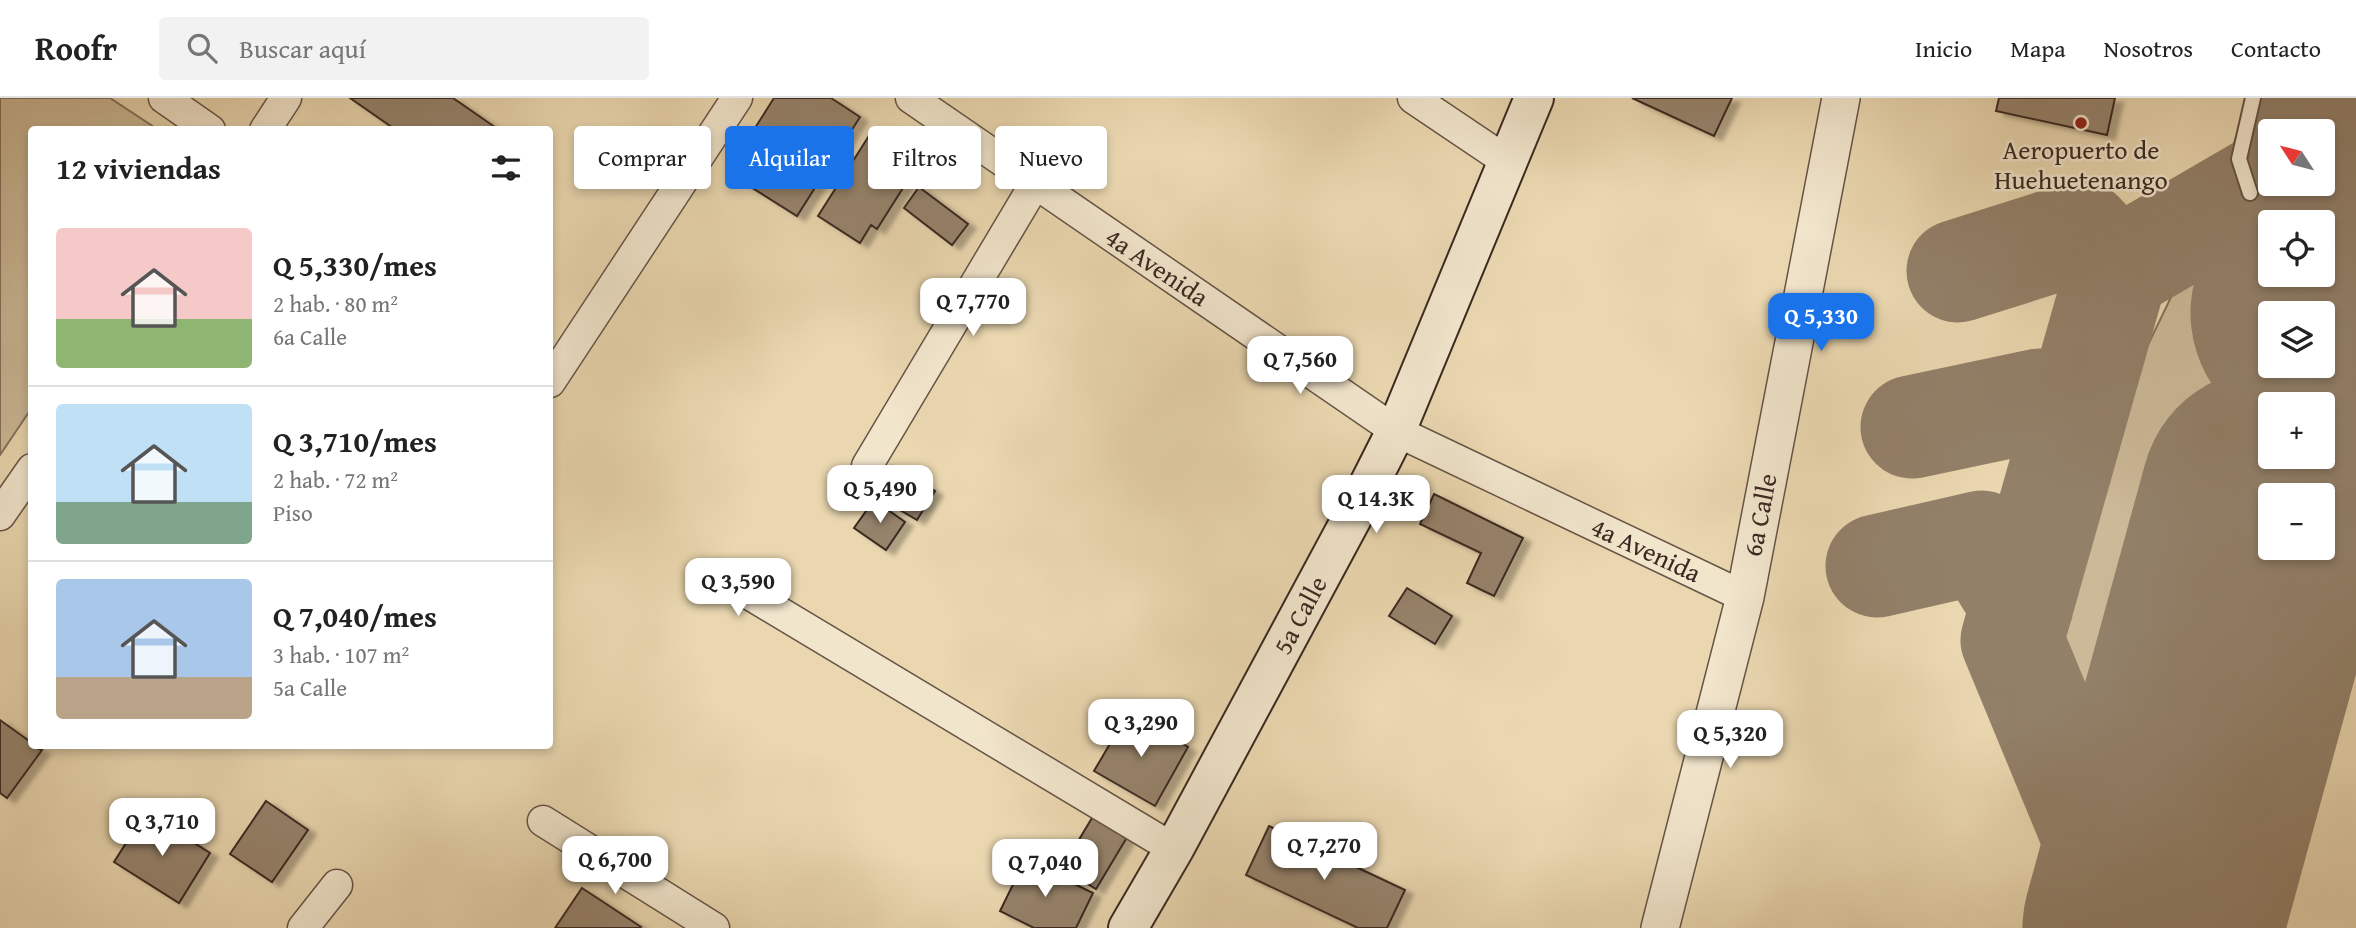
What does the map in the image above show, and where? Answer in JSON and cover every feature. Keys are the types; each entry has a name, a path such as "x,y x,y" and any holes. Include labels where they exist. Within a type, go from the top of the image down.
{"main road":[{"name":"5a Calle","path":"1128,928 1174,849 1348,526 1396,431 1534,98"}],"street":[{"path":"164,98 204,126"},
{"path":"268,126 286,98"},
{"path":"553,377 737,98"},
{"name":"4a Avenida","path":"911,98 995,156"},
{"path":"1413,98 1508,162"},
{"name":"6a Calle","path":"1660,928 1745,597 1841,98"},
{"path":"867,467 1032,189"},
{"name":"4a Avenida","path":"1042,189 1396,431 1745,597"},
{"path":"0,515 28,475"},
{"path":"729,582 1174,849"},
{"path":"543,821 714,928"},
{"path":"303,928 337,885"}],"lane":[{"path":"2250,193 2239,159 2253,98"}],"shaded area":[{"path":"0,98 110,98 152,126 28,126 28,413 0,455"},
{"path":"2258,242 2258,287 2284,287 2279,301 2258,301 2258,375 2139,779 2115,775 2099,763 2082,742 2060,695 2053,655 2134,374 2172,295 2210,255"}],"building":[{"path":"350,98 453,98 493,126 390,126"},
{"path":"774,98 831,98 860,117 854,126 756,126"},
{"path":"1632,98 1732,98 1714,136"},
{"name":"Aeropuerto de Huehuetenango","path":"1999,98 2115,98 2107,135 1996,111"},
{"path":"868,137 868,189 902,189 877,229 871,225 860,243 818,216 835,189 854,189 854,159"},
{"path":"754,189 814,189 797,216"},
{"path":"918,189 922,189 968,224 952,245 904,208"},
{"path":"893,466 935,491 917,520 876,496"},
{"path":"1434,494 1523,538 1494,596 1467,583 1481,553 1420,524"},
{"path":"874,500 905,522 886,550 854,528"},
{"path":"1407,588 1452,616 1435,644 1389,616"},
{"path":"1128,713 1188,747 1155,806 1094,771"},
{"path":"0,720 28,740 28,749 42,750 7,798 0,793"},
{"path":"266,801 308,830 272,882 230,854"},
{"path":"1098,808 1132,829 1096,889 1062,868"},
{"path":"146,812 210,853 179,903 114,862"},
{"path":"1269,826 1405,890 1387,928 1358,928 1246,875"},
{"path":"1025,860 1093,893 1076,928 1034,928 1000,911"},
{"path":"582,888 641,927 555,928"}],"taxiway":[{"path":"2335,142 2356,130"},
{"path":"2131,928 2012,640 2117,270 2258,188"},
{"path":"1958,271 2081,232 2117,270"},
{"path":"1912,427 2040,400 2070,435"},
{"path":"1877,566 1982,542 2022,606"}],"runway":[{"path":"2323,301 2356,183"},
{"path":"2152,928 2258,542"}],"place":[{"name":"Aeropuerto de Huehuetenango","path":"2081,123"}]}
